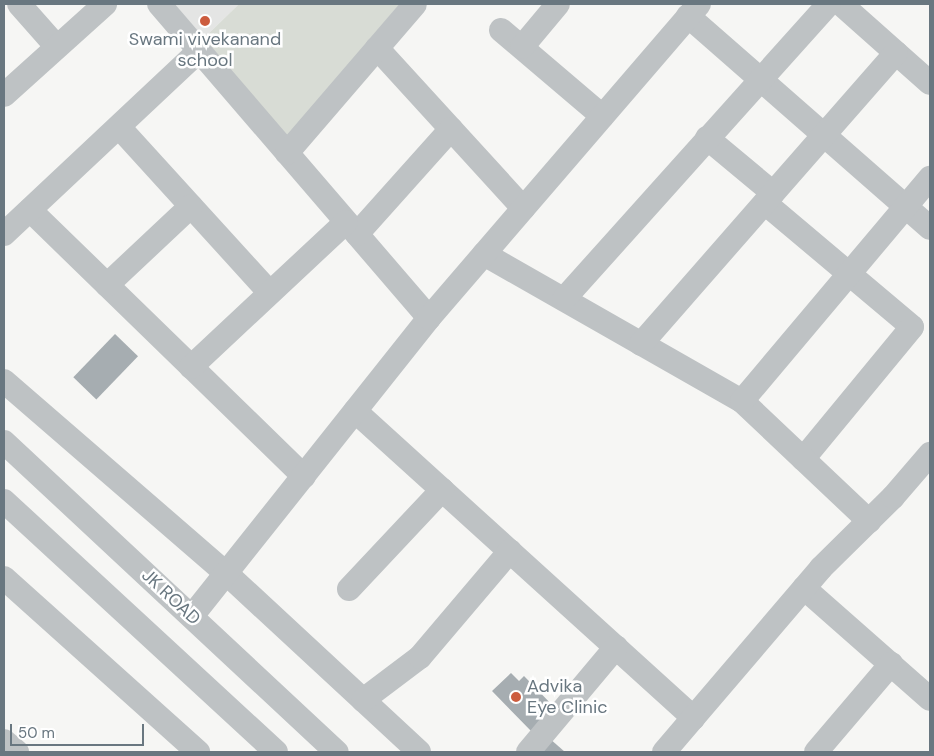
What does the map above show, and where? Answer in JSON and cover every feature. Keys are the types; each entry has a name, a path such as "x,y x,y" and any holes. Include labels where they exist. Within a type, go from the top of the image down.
{"street":[{"path":"19,4 57,47"},
{"path":"4,94 105,4"},
{"path":"159,4 429,318"},
{"path":"287,153 415,4"},
{"path":"522,47 558,4"},
{"path":"564,300 707,138 762,81 829,4"},
{"path":"841,4 930,83"},
{"path":"192,616 429,318 693,10 762,81 930,228"},
{"path":"501,30 602,116"},
{"path":"377,48 523,208"},
{"path":"199,51 119,127 13,221 108,285 304,476"},
{"path":"641,344 896,53"},
{"path":"119,127 270,293"},
{"path":"191,367 270,293 351,228 451,129"},
{"path":"707,138 850,274 912,327 803,459"},
{"path":"742,401 930,178"},
{"path":"108,285 191,206"},
{"path":"484,254 742,401 869,521"},
{"path":"4,381 226,573 419,752"},
{"path":"355,411 694,718"},
{"name":"JK ROAD","path":"4,442 337,752"},
{"path":"664,752 804,588 930,454"},
{"path":"350,589 442,490"},
{"path":"4,501 276,752"},
{"path":"363,700 420,657 510,551"},
{"path":"4,578 198,752"},
{"path":"804,588 930,699"},
{"path":"528,752 616,647"},
{"path":"817,752 891,664"},
{"path":"4,740 17,752"}],"shaded area":[{"name":"Swami vivekanand school","path":"174,4 239,4 204,38"},
{"path":"239,4 400,4 286,138 204,38"}],"building":[{"path":"115,334 138,356 96,399 73,377"},
{"path":"511,673 519,681 524,676 556,709 532,732 492,691"},
{"path":"549,738 565,752 536,752"}],"place":[{"name":"Swami vivekanand school","path":"205,21"},
{"name":"Advika Eye Clinic","path":"516,697"}]}
